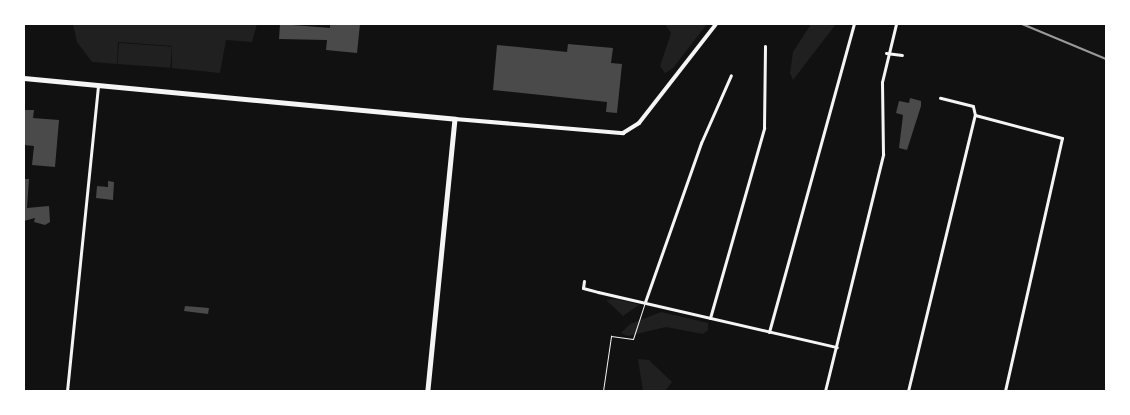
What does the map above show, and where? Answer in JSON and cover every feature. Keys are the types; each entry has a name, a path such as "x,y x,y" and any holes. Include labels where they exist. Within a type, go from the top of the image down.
{"main road":[{"path":"24,78 455,119 428,391"}],"street":[{"path":"455,119 623,133 639,123 716,24"},
{"path":"769,332 854,24"},
{"path":"825,391 883,154 882,82 886,53 896,24"},
{"path":"710,318 764,128 765,46"},
{"path":"886,53 902,55"},
{"path":"645,302 701,143 731,75"},
{"path":"67,391 98,85"},
{"path":"908,391 975,115 973,106 940,98"},
{"path":"975,115 1062,138 1005,391"},
{"path":"584,281 583,288 837,347"}],"lane":[{"path":"603,391 611,336 633,339 645,302"}],"shaded area":[{"path":"73,24 257,24 252,42 226,40 220,73 172,68 172,46 118,42 117,64 92,62 77,42"},
{"path":"665,24 707,24 673,68 665,73 660,66 671,33"},
{"path":"811,24 836,24 793,80 790,73 793,52"},
{"path":"119,43 172,47 170,68 118,64"},
{"path":"615,299 639,305 623,316 606,300"},
{"path":"661,312 708,323 708,330 703,334 666,327 628,336 621,333 630,324"},
{"path":"638,359 649,360 672,382 665,391 643,391"}],"building":[{"path":"280,24 330,28 330,24 360,24 357,53 326,50 327,40 279,39"},
{"path":"568,44 613,48 611,63 622,64 617,113 606,112 607,102 493,90 497,45 567,52"},
{"path":"910,98 921,101 921,106 907,150 899,148 903,115 896,113 899,101 909,103"},
{"path":"24,110 34,110 33,118 59,120 55,167 32,165 34,146 24,145"},
{"path":"24,179 29,179 27,208 49,206 50,222 45,225 34,222 35,218 24,221"},
{"path":"108,181 114,182 113,200 96,198 97,186 108,187"},
{"path":"185,306 209,308 208,314 184,311"}],"railway":[{"path":"1022,24 1106,59"}]}
